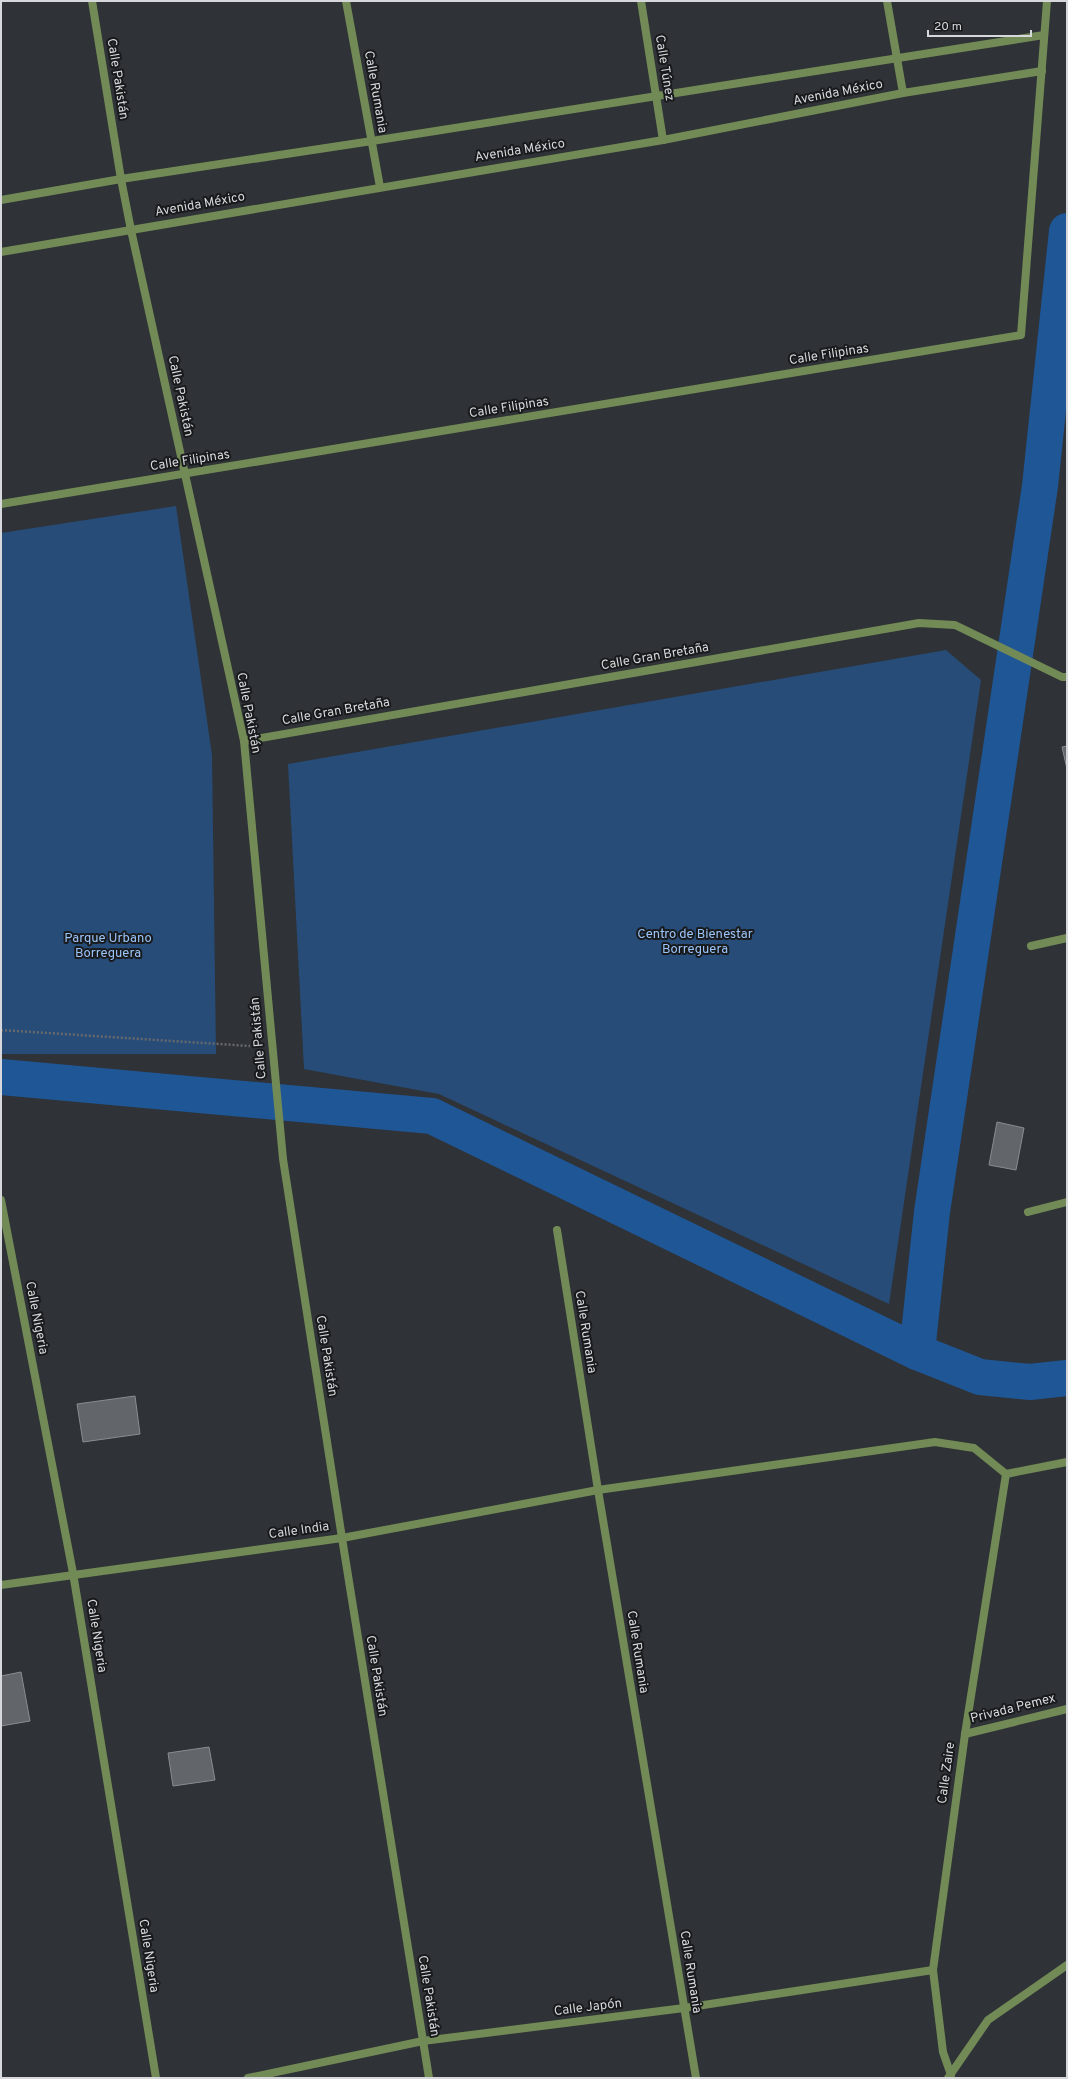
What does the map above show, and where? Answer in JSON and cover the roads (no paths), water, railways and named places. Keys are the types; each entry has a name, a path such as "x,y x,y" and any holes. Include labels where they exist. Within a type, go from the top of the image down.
{"street":[{"name":"Calle Pakistán","path":"92,1 121,179 131,230 244,741 275,1088 283,1159 429,2078"},
{"name":"Calle Rumania","path":"346,1 380,187"},
{"name":"Calle Túnez","path":"642,1 663,140"},
{"path":"886,1 903,93"},
{"path":"1042,71 1047,1"},
{"name":"Avenida México","path":"1,200 121,179 656,97 897,57 1044,35"},
{"name":"Avenida México","path":"1,252 663,140 903,93 1042,71"},
{"name":"Calle Filipinas","path":"1,504 1021,335 1042,71"},
{"name":"Calle Gran Bretaña","path":"244,741 919,623 955,624 1064,677"},
{"path":"1031,946 1067,938"},
{"name":"Calle Nigeria","path":"1,1200 73,1574 156,2078"},
{"path":"1028,1212 1067,1202"},
{"name":"Calle Rumania","path":"557,1230 598,1490 696,2078"},
{"name":"Calle India","path":"1,1585 342,1538 598,1490 935,1442 974,1448 1006,1474"},
{"path":"1006,1474 1067,1462"},
{"name":"Calle Zaire","path":"951,2077 943,2052 933,1970 965,1734 1006,1474"},
{"name":"Privada Pemex","path":"965,1734 1067,1709"},
{"path":"951,2077 988,2020 1067,1965"},
{"name":"Calle Japón","path":"248,2078 423,2041 684,2008 933,1970"}],"waterway":[{"path":"917,1352 932,1212 1040,486 1067,231"},
{"path":"1,1077 432,1116 917,1352 980,1377 1030,1382 1067,1378"}],"park label":[{"name":"Centro de Bienestar Borreguera","path":"695,942"},
{"name":"Parque Urbano Borreguera","path":"108,946"}]}
